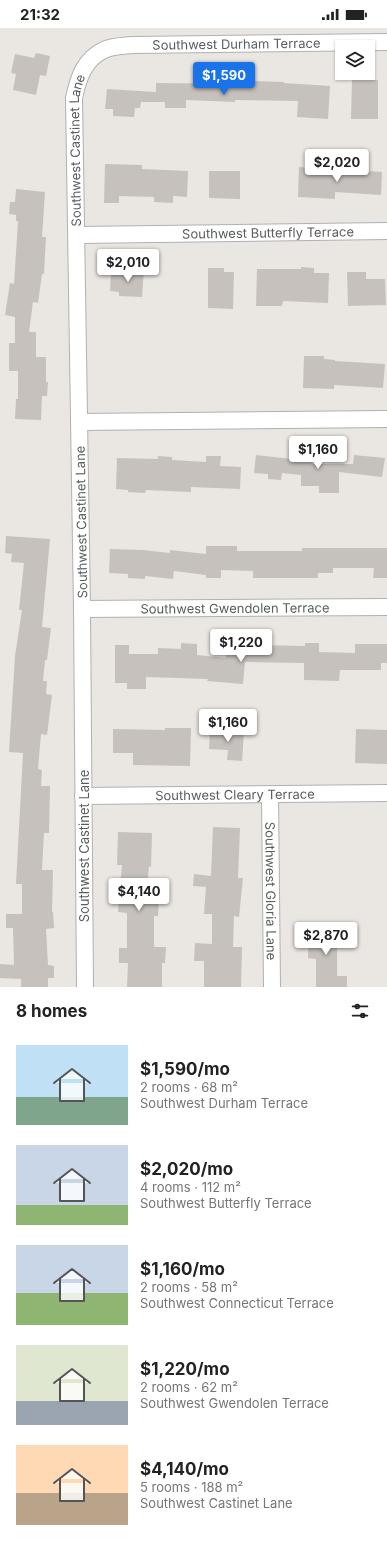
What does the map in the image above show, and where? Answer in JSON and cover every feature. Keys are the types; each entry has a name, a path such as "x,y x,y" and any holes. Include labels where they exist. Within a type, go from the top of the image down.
{"street":[{"name":"Southwest Durham Terrace","path":"89,60 104,50 132,45 387,42"},
{"name":"Southwest Castinet Lane","path":"85,987 82,609 74,98 78,78 89,60"},
{"name":"Southwest Butterfly Terrace","path":"77,235 387,231"},
{"path":"79,422 387,420"},
{"name":"Southwest Gwendolen Terrace","path":"82,609 387,607"},
{"name":"Southwest Cleary Terrace","path":"84,796 387,794"},
{"name":"Southwest Gloria Lane","path":"270,795 272,987"}],"building":[{"path":"36,53 50,56 46,76 40,75 36,95 13,90 16,74 11,73 15,54 34,58"},
{"path":"352,80 378,80 378,119 351,119"},
{"path":"252,81 330,86 328,119 297,117 298,101 235,100 235,102 186,100 186,108 165,108 165,102 141,102 140,108 135,108 134,117 113,116 113,109 105,109 107,89 156,92 156,83 252,84"},
{"path":"105,164 142,165 142,169 188,171 187,197 173,196 173,203 154,202 154,197 119,196 119,203 104,203"},
{"path":"299,167 382,172 381,195 335,192 335,199 298,197"},
{"path":"209,171 240,171 240,199 209,198"},
{"path":"16,189 45,192 42,237 46,237 44,274 42,274 38,303 33,302 29,332 36,332 36,357 46,357 46,382 48,382 47,396 42,396 41,420 15,419 16,399 18,399 18,371 9,371 9,343 15,343 15,317 5,315 10,283 14,284 18,221 16,221 16,215 9,214 10,202 15,202"},
{"path":"301,267 314,268 314,273 329,273 328,303 283,301 282,306 256,306 257,269 301,269"},
{"path":"208,268 224,268 224,272 234,272 233,309 208,308"},
{"path":"130,269 144,269 142,297 119,296 119,292 110,291 111,272 130,273"},
{"path":"347,272 366,272 366,279 385,279 386,305 348,306"},
{"path":"304,356 324,356 324,359 335,361 385,364 383,388 334,385 334,389 303,388"},
{"path":"256,455 301,460 301,458 313,458 312,464 353,464 354,455 385,458 382,477 339,472 339,493 319,493 319,486 301,486 301,475 282,473 281,480 268,479 268,474 254,473"},
{"path":"158,456 172,457 172,460 206,462 206,456 221,456 220,466 241,467 240,489 191,487 191,492 146,490 145,493 128,492 128,490 116,489 117,458 158,459"},
{"path":"6,536 50,539 42,627 51,628 43,681 47,681 46,694 52,695 47,735 41,734 38,769 42,770 41,786 50,786 49,833 44,833 42,870 53,870 52,912 54,928 46,929 48,965 54,966 54,978 48,978 48,987 21,987 21,979 0,978 0,964 14,965 13,928 6,928 6,914 22,914 22,884 16,884 23,753 9,752 15,656 22,610 19,610 24,563 11,562 12,554 5,553"},
{"path":"206,546 237,546 237,551 302,551 302,548 387,548 387,578 373,578 374,568 333,568 333,573 318,573 318,578 253,578 253,571 221,570 221,578 206,578 206,575 174,571 173,579 145,576 145,579 128,578 128,574 109,573 110,549 170,553 170,550 206,554"},
{"path":"181,643 197,644 197,655 226,658 227,649 258,651 258,645 305,646 305,643 319,643 319,652 355,653 355,644 387,644 387,663 381,663 381,670 340,670 339,681 304,680 304,663 245,662 243,684 207,681 208,679 146,677 146,689 127,689 127,683 115,683 115,645 129,645 129,654 158,654 158,648 181,649"},
{"path":"165,728 191,728 190,766 133,765 133,753 113,753 113,729 165,730"},
{"path":"210,729 244,732 242,761 227,760 228,750 209,749"},
{"path":"356,729 387,730 387,764 355,763"},
{"path":"213,827 240,828 238,878 243,878 239,917 234,916 233,947 242,947 241,987 204,987 204,961 194,961 195,943 212,944 212,914 204,914 206,887 193,886 194,874 211,876"},
{"path":"118,832 152,833 151,867 149,866 146,898 159,899 158,916 154,916 154,947 166,947 165,963 162,963 162,987 127,987 128,963 119,963 119,948 127,948 127,913 118,912 122,865 117,865"},
{"path":"309,927 340,927 340,947 337,947 337,976 347,976 347,987 316,987 316,959 308,958"}]}
